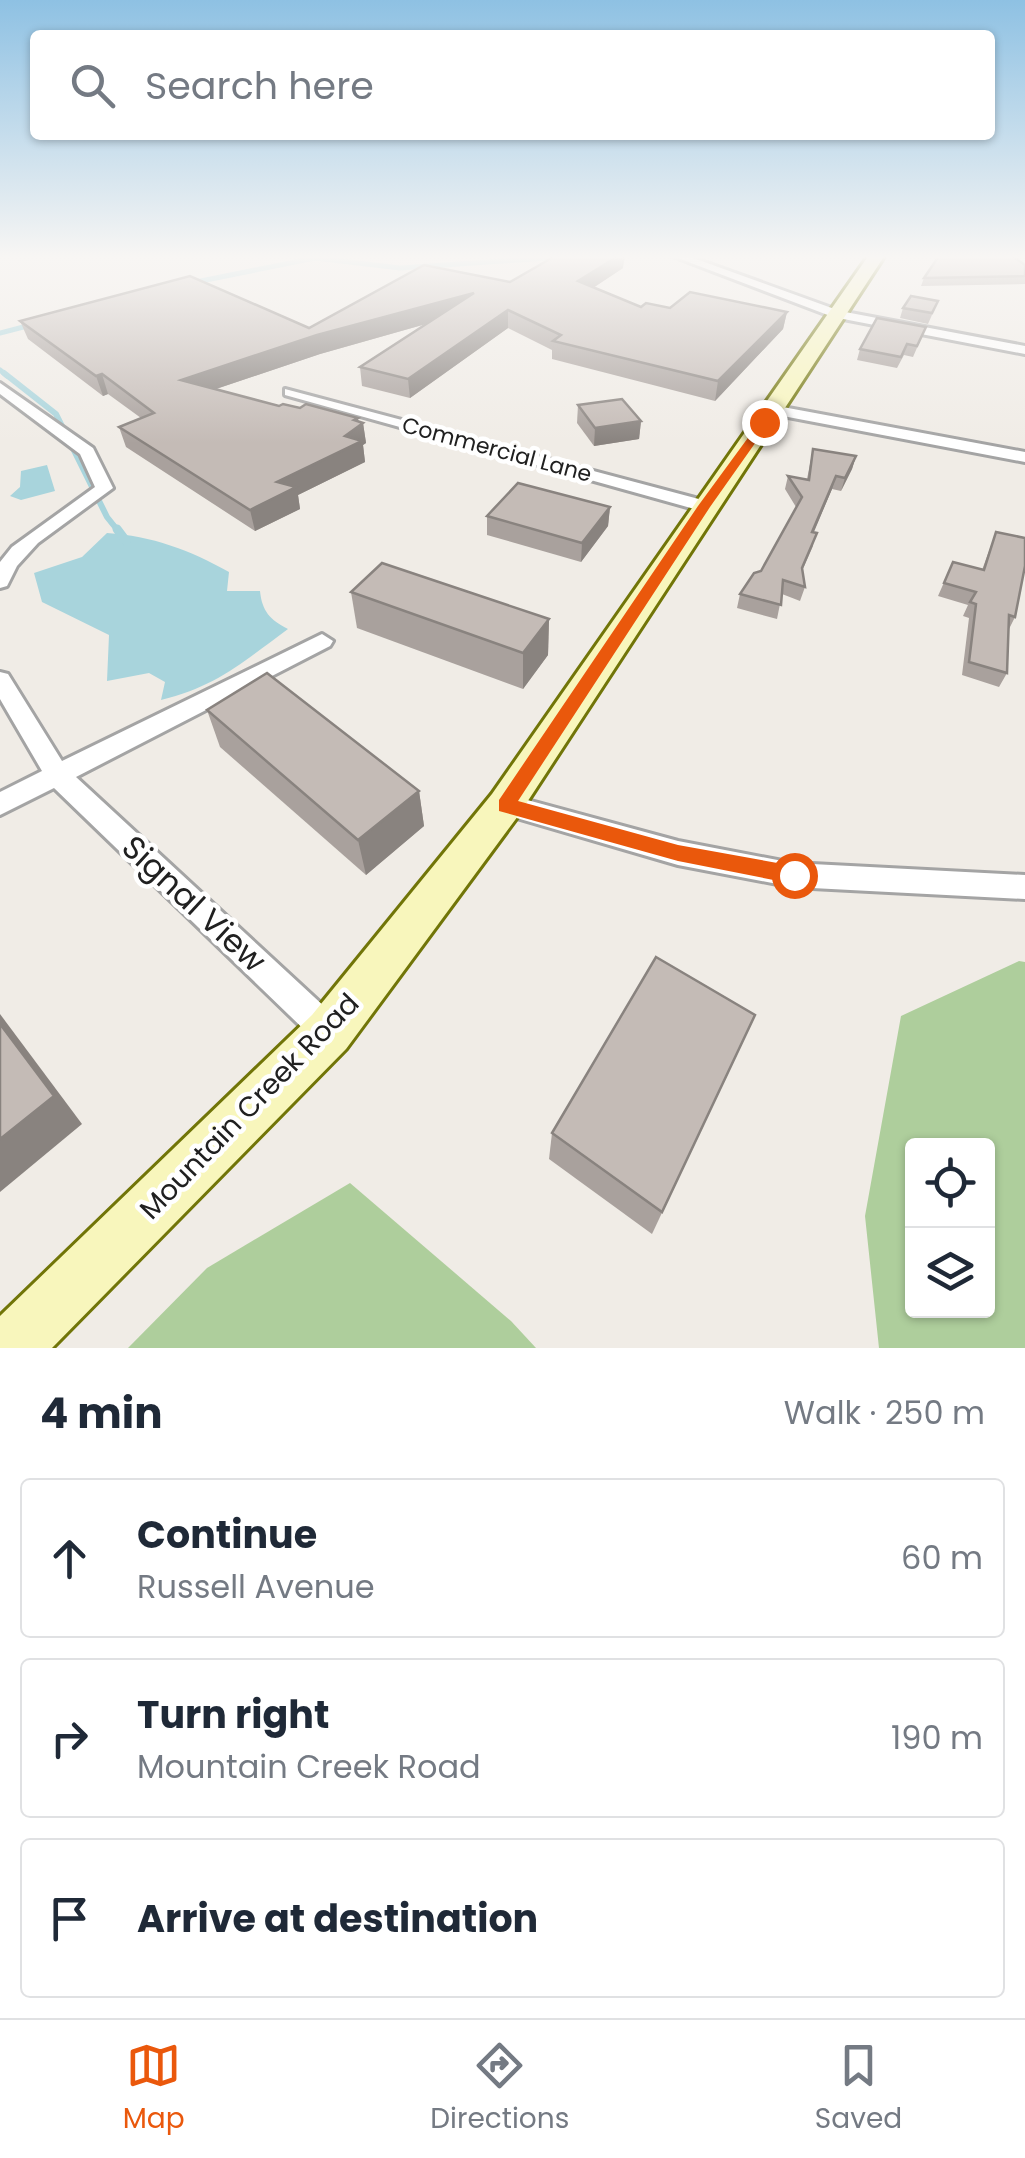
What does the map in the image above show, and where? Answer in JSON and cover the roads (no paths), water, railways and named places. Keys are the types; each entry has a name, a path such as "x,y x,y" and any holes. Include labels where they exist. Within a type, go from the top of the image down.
{"main road":[{"name":"Mountain Creek Road","path":"10,1348 329,1032 506,805 834,318"}],"street":[{"path":"857,318 1025,350"},
{"path":"0,387 86,450 104,488 88,504 44,526 6,563 0,582"},
{"name":"Commercial Lane","path":"290,392 704,506"},
{"path":"772,410 1025,458"},
{"path":"0,804 322,641"},
{"name":"Signal View","path":"0,680 58,776 329,1032"},
{"path":"506,805 678,853 794,875 1025,887"}],"water":[{"path":"47,465 55,491 21,500 10,496 20,487 21,471"},
{"path":"107,533 155,541 214,564 229,572 227,591 260,591 268,614 288,629 228,672 180,695 161,700 165,682 149,673 107,681 109,635 42,602 34,573 82,557"}],"waterway":[{"path":"0,333 31,325"},
{"path":"0,370 7,376"},
{"path":"4,373 56,414 107,517 119,532"},
{"path":"117,529 126,541"}]}
